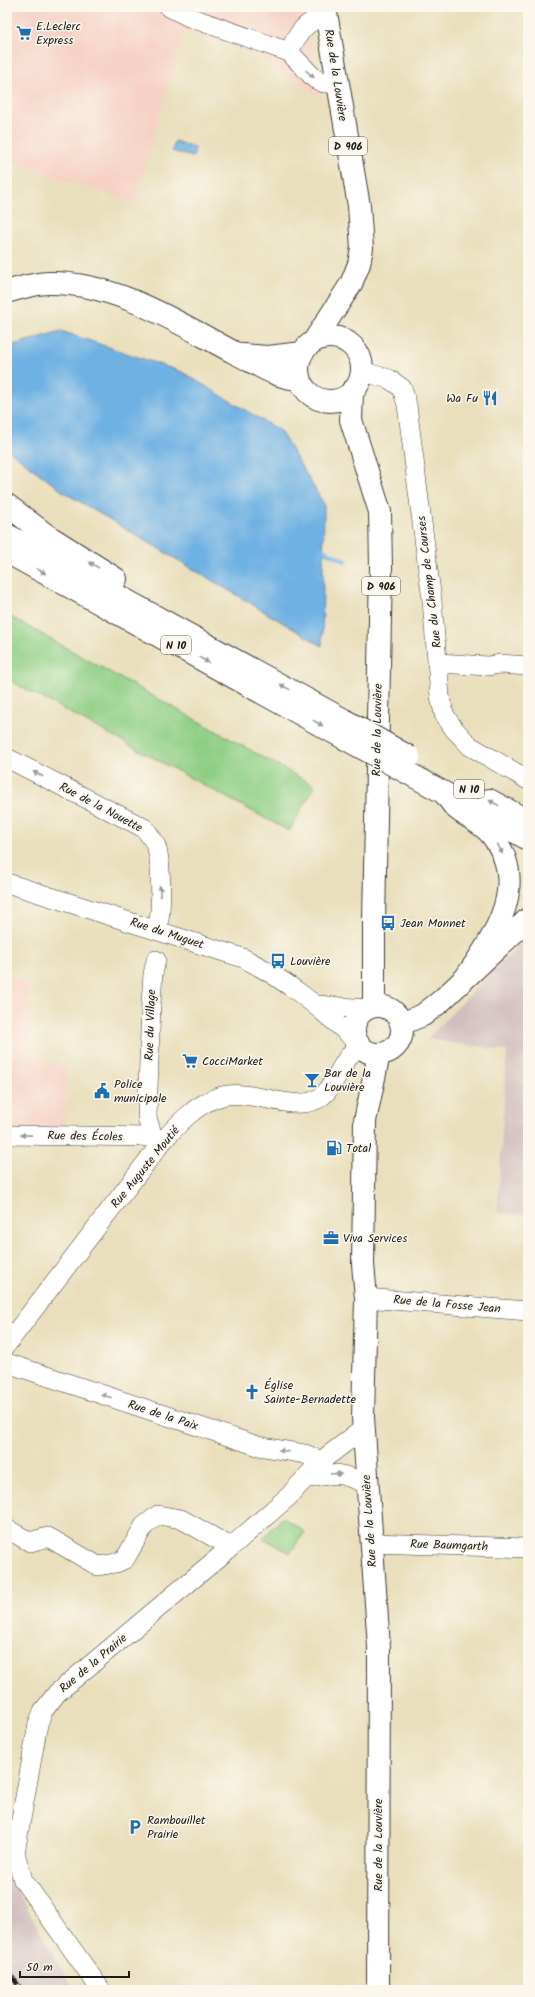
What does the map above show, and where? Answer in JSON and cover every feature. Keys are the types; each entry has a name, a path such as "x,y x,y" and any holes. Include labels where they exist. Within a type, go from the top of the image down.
{"main road":[{"name":"Rue de la Louvière","path":"308,347 351,284 359,264 362,248 362,231 326,12"},
{"path":"12,292 48,283 81,286 115,294 240,355 268,371 290,378 299,379"},
{"name":"Rue de la Louvière","path":"349,344 345,321 351,284"},
{"path":"240,355 268,357 308,347 332,337 349,344 358,356 361,371 357,385 352,391 337,400 320,399 308,392 299,379 298,370 308,347"},
{"name":"Rue de la Louvière","path":"352,391 351,420 361,457 375,492 380,512 370,1007"},
{"name":"Rue de la Louvière","path":"320,399 361,457"},
{"path":"7,505 45,534 192,627 206,643"},
{"name":"N 10","path":"7,535 206,643 344,729"},
{"name":"N 10","path":"7,552 344,729 409,765 528,821"},
{"name":"N 10","path":"409,765 444,793 528,839"},
{"path":"444,793 455,807 489,832 501,850 508,873 507,897 502,919 491,939 466,977"},
{"path":"401,1024 423,1015 441,1001 528,919"},
{"path":"381,1006 394,1012 401,1024 402,1031 397,1044 392,1050 379,1054 371,1054 357,1043 353,1026 360,1013 370,1007 381,1006"},
{"name":"Rue de la Louvière","path":"378,1990 379,1648 370,1543 363,1429 366,1298 363,1264 365,1122 379,1054"}],"street":[{"path":"169,7 189,17 289,52 315,79 324,83 338,83"},
{"path":"289,52 296,37 314,20 326,12"},
{"name":"Rue du Champ de Courses","path":"361,371 389,379 402,388 407,405 438,663 440,696 444,714 454,729 470,746 528,780"},
{"path":"438,663 488,666 500,664 528,666"},
{"name":"Rue de la Nouette","path":"7,758 144,828 156,846 160,869 160,920 157,930"},
{"name":"Rue du Muguet","path":"7,884 243,958 291,985 317,1005 357,1043"},
{"name":"Rue du Village","path":"156,960 153,974 151,1003 147,1118 158,1140"},
{"path":"317,1005 370,1007"},
{"name":"Rue Auguste Moutié","path":"7,1344 158,1140 186,1117 220,1096 238,1094 293,1103 311,1102 322,1096 330,1088 357,1043"},
{"name":"Rue des Écoles","path":"7,1135 158,1140"},
{"name":"Rue de la Fosse Jean","path":"366,1298 528,1311"},
{"name":"Rue de la Paix","path":"7,1362 258,1446 305,1454 321,1462"},
{"name":"Rue de la Prairie","path":"101,1990 23,1880 15,1853 35,1737 43,1711 57,1693 231,1547 306,1479 321,1462 363,1429"},
{"path":"306,1479 336,1473 349,1476 366,1484"},
{"path":"7,1529 30,1542 48,1537 98,1566 116,1563 125,1558 144,1526 158,1515 181,1520 231,1547"},
{"name":"Rue Baumgarth","path":"370,1543 528,1548"}],"shaded area":[{"path":"7,7 303,7 322,99 259,56 184,30 135,203 7,161"},
{"path":"528,934 528,1215 497,1213 507,1051 427,1039"},
{"path":"7,976 29,984 29,1054 66,1067 64,1129 7,1127"},
{"path":"7,1873 69,1982 74,1990 7,1990"}],"green space":[{"path":"7,615 315,786 289,831 7,679"},
{"path":"283,1517 305,1532 290,1553 263,1538"}],"water":[{"path":"175,141 195,148 193,157 172,151"},
{"path":"61,331 182,372 280,431 324,504 322,646 62,491 10,451 7,446 7,352 10,346"}],"waterway":[{"path":"318,548 346,561"}],"railway":[{"path":"7,1970 22,1990"}],"place":[{"name":"E.Leclerc Express","path":"24,33"},
{"name":"Wa Fu","path":"490,398"},
{"name":"Jean Monnet","path":"388,923"},
{"name":"Louvière","path":"278,961"},
{"name":"CocciMarket","path":"190,1061"},
{"name":"Bar de la Louvière","path":"312,1080"},
{"name":"Police municipale","path":"102,1091"},
{"name":"Total","path":"334,1148"},
{"name":"Viva Services","path":"331,1238"},
{"name":"Église Sainte-Bernadette","path":"252,1392"},
{"name":"Rambouillet Prairie","path":"135,1827"}]}
